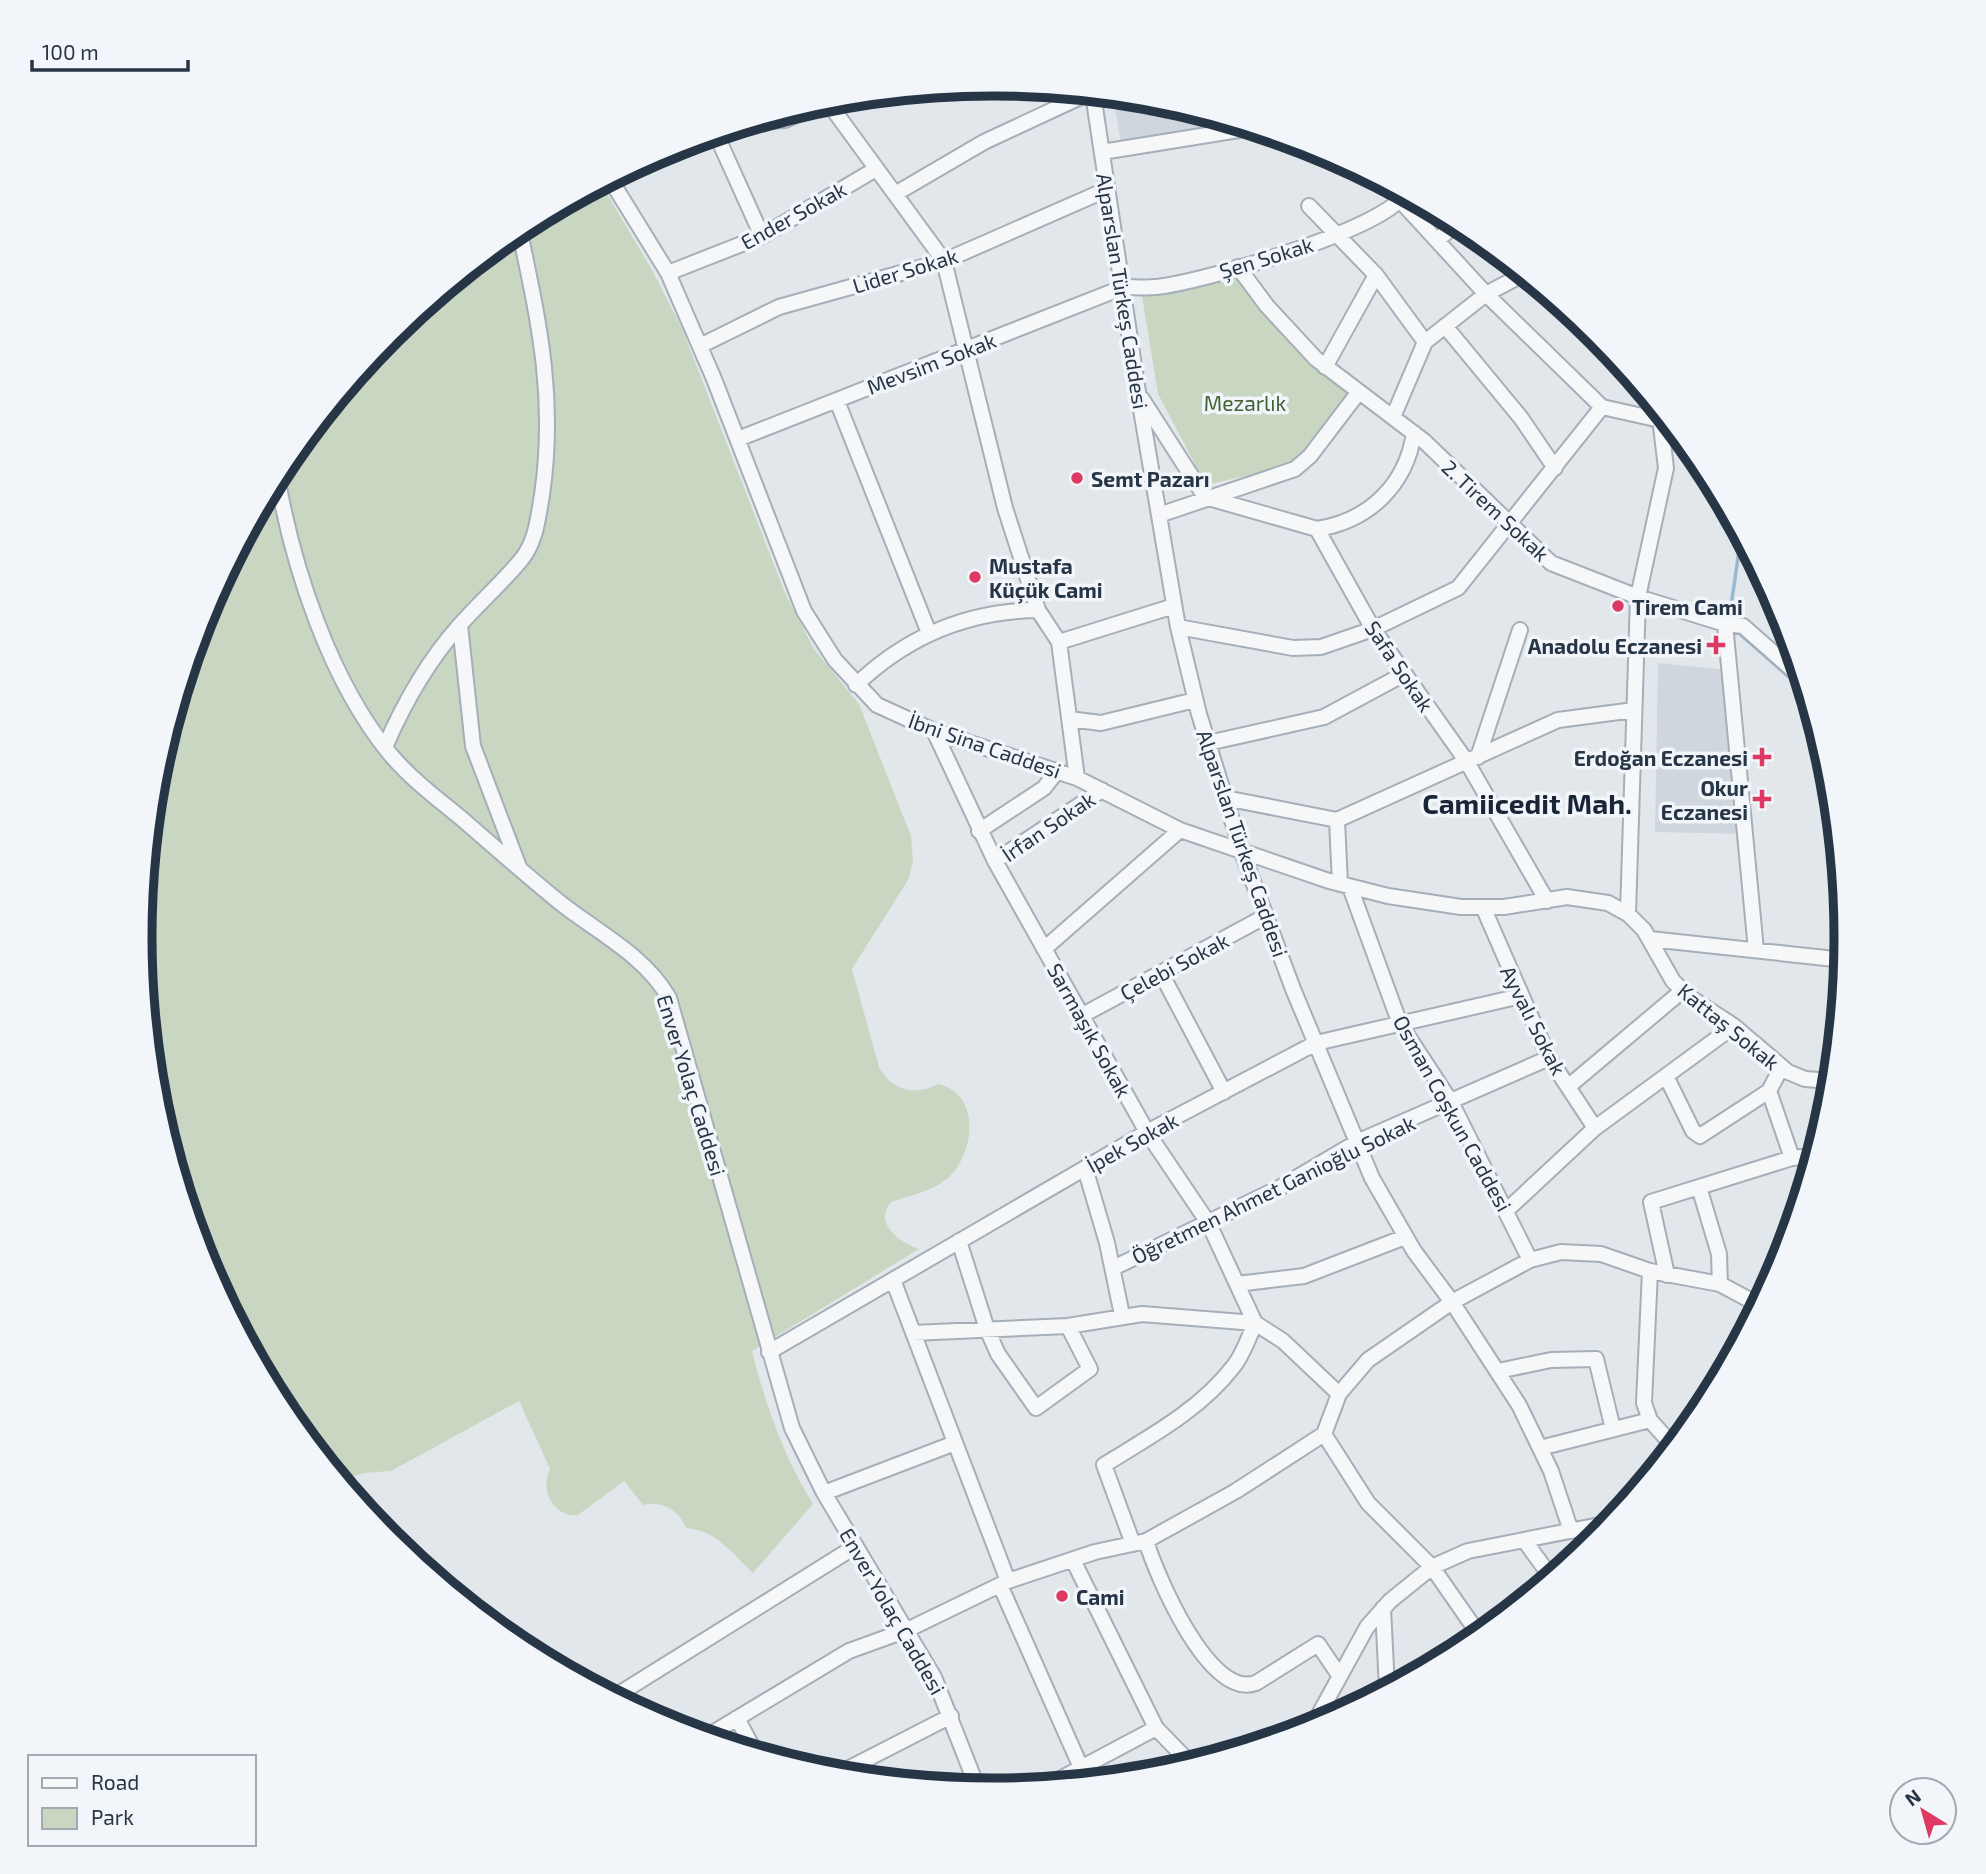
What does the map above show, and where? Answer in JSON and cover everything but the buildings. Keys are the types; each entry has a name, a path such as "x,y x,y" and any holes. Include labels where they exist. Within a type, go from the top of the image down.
{"street":[{"path":"895,194 984,142 1076,101"},
{"name":"Alparslan Türkeş Caddesi","path":"1093,102 1178,627 1195,700 1242,852 1316,1043 1384,1204 1498,1371 1541,1448 1571,1531"},
{"path":"834,111 944,261 1005,508 1038,610 1059,642 1077,778"},
{"path":"1102,152 1231,131"},
{"path":"720,142 762,236"},
{"name":"Ender Sokak","path":"668,273 762,236 876,169"},
{"name":"İbni Sina Caddesi","path":"615,186 668,273 738,439 804,611 830,654 877,705 934,731 1058,770 1180,830 1345,886 1412,900 1483,907 1587,898 1608,903 1628,914 1650,939"},
{"name":"Lider Sokak","path":"700,346 779,307 944,261 1108,189"},
{"name":"Şen Sokak","path":"1124,286 1157,287 1238,267 1336,234 1397,201"},
{"path":"1309,206 1376,275 1425,342"},
{"path":"1410,207 1486,294 1602,407 1651,414"},
{"path":"1437,240 1448,231"},
{"path":"385,747 419,679 460,625 522,560 534,536 547,452 548,384 543,343 522,241"},
{"name":"2. Tirem Sokak","path":"1238,267 1282,324 1325,366 1414,433 1551,563 1638,597 1725,624 1743,626 1789,667"},
{"path":"1325,366 1376,275"},
{"path":"1393,417 1425,342 1486,294 1515,279"},
{"name":"Mevsim Sokak","path":"738,439 1124,286"},
{"path":"1445,326 1521,418 1555,468"},
{"path":"1138,392 1205,497 1317,529 1351,520 1380,501 1403,470 1414,433"},
{"path":"1159,515 1205,497 1295,469 1310,456 1358,393"},
{"path":"837,401 929,633"},
{"path":"1178,627 1307,649 1334,644 1373,629 1458,588 1602,407"},
{"path":"1628,914 1638,597 1666,468 1660,426"},
{"name":"Enver Yolaç Caddesi","path":"281,492 289,530 317,617 354,699 385,747 406,772 520,869 651,971 669,998 784,1406 824,1493 934,1677 974,1777"},
{"name":"Safa Sokak","path":"1317,529 1373,629 1404,674 1472,760 1547,901"},
{"path":"1059,642 1174,606"},
{"path":"856,685 884,660 929,633 984,615 1038,610"},
{"path":"1725,624 1756,950"},
{"path":"460,625 473,746 520,869"},
{"path":"1472,760 1520,630"},
{"path":"1208,743 1324,717 1404,674"},
{"path":"1069,719 1101,723 1195,700"},
{"path":"1225,798 1337,820 1558,720 1634,710"},
{"name":"Sarmaşık Sokak","path":"934,731 995,861 1147,1132 1209,1224 1255,1323"},
{"path":"979,831 1049,784 1058,770"},
{"name":"İrfan Sokak","path":"995,861 1102,790"},
{"name":"Osman Coşkun Caddesi","path":"1337,820 1345,886 1400,1024 1451,1102 1530,1260"},
{"path":"1044,949 1180,830"},
{"name":"Ayvalı Sokak","path":"1483,907 1549,1058 1595,1128"},
{"name":"Çelebi Sokak","path":"1081,1016 1266,916"},
{"path":"1650,939 1833,959"},
{"name":"Kattaş Sokak","path":"1650,939 1682,991 1734,1026 1781,1068 1805,1079 1821,1080"},
{"path":"1161,973 1224,1092"},
{"path":"1569,1086 1682,991"},
{"name":"İpek Sokak","path":"769,1352 1147,1132 1316,1043 1521,996"},
{"path":"1507,1210 1595,1128 1734,1026"},
{"name":"Öğretmen Ahmet Ganioğlu Sokak","path":"1112,1268 1209,1224 1279,1188 1357,1142 1549,1058"},
{"path":"1666,1076 1695,1134 1700,1136 1769,1091 1781,1068"},
{"path":"1769,1091 1792,1158"},
{"path":"1667,1275 1651,1202 1792,1158 1804,1157"},
{"path":"1085,1168 1122,1315"},
{"path":"1699,1187 1719,1254 1720,1284"},
{"path":"1237,1284 1304,1276 1405,1237"},
{"path":"959,1241 987,1329 998,1354 1037,1408 1090,1369 1068,1326"},
{"path":"716,1731 849,1651 907,1630 1004,1583 1073,1560 1140,1542 1236,1491 1324,1434 1339,1394 1368,1360 1452,1302 1530,1260 1560,1252 1587,1252 1650,1271 1720,1284 1751,1301"},
{"path":"1650,1271 1647,1366 1643,1397 1650,1420 1667,1439"},
{"path":"893,1280 955,1443 1004,1583 1083,1773"},
{"path":"913,1333 1068,1326 1122,1315 1182,1315 1255,1323 1283,1341 1339,1394"},
{"path":"1255,1323 1235,1365 1204,1397 1171,1423 1104,1465 1181,1620 1212,1663 1233,1682 1245,1686 1256,1683 1318,1644 1339,1675"},
{"path":"1498,1371 1544,1361 1596,1359 1613,1429"},
{"path":"1541,1448 1650,1420"},
{"path":"1324,1434 1368,1503 1432,1567 1473,1626"},
{"path":"824,1493 955,1443"},
{"path":"1320,1712 1357,1641 1383,1608 1432,1567 1458,1554 1593,1526"},
{"path":"1524,1540 1546,1570"},
{"path":"623,1692 856,1546"},
{"path":"1073,1560 1156,1728 1183,1756"},
{"path":"1383,1608 1387,1679"},
{"path":"852,1766 951,1716"},
{"path":"737,1718 749,1741"},
{"path":"1085,1773 1156,1728"}],"shaded area":[{"path":"1115,105 1218,127 1121,143"},
{"path":"1658,663 1737,671 1750,834 1655,832"}],"green space":[{"path":"605,191 651,268 681,326 785,593 814,649 859,704 911,836 913,862 908,880 852,969 879,1067 890,1081 904,1089 921,1090 938,1084 952,1090 962,1100 968,1112 968,1141 964,1155 947,1179 928,1190 891,1202 886,1210 885,1217 891,1231 904,1242 919,1249 752,1351 776,1430 813,1504 753,1573 715,1538 707,1533 686,1528 679,1516 669,1508 657,1504 643,1505 624,1481 578,1515 562,1512 548,1494 546,1485 550,1469 519,1401 391,1471 350,1477 294,1404 265,1357 216,1259 181,1155 159,1047 152,937 159,827 168,773 181,719 216,615 265,517 326,425 398,342 439,305 481,270 526,238"},
{"name":"Mezarlık","path":"1238,273 1282,335 1349,393 1303,454 1288,466 1206,485 1158,394 1142,296 1215,284"}],"waterway":[{"path":"1730,613 1739,550"},
{"path":"1741,635 1793,681"}],"place":[{"name":"Semt Pazarı","path":"1077,478"},
{"name":"Mustafa Küçük Cami","path":"975,577"},
{"name":"Tirem Cami","path":"1618,606"},
{"name":"Anadolu Eczanesi","path":"1716,645"},
{"name":"Erdoğan Eczanesi","path":"1762,757"},
{"name":"Okur Eczanesi","path":"1762,799"},
{"name":"Cami","path":"1062,1596"}],"district":[{"name":"Camiicedit Mah.","path":"1527,803"}]}
